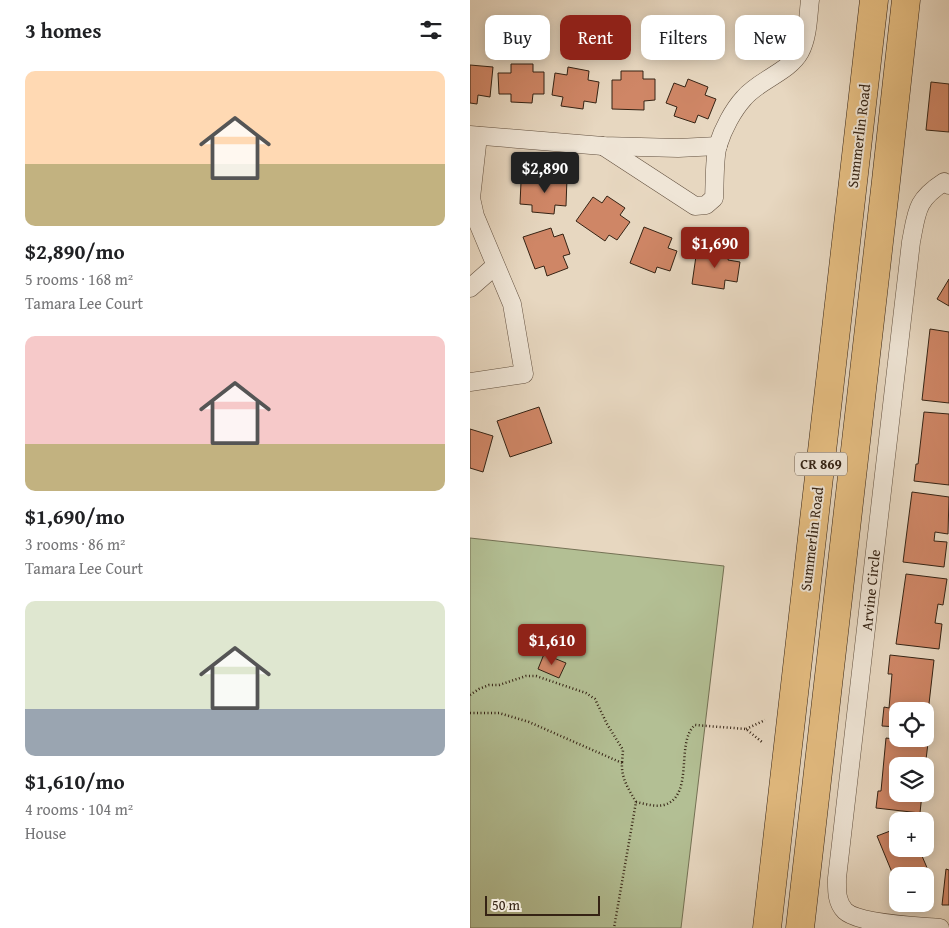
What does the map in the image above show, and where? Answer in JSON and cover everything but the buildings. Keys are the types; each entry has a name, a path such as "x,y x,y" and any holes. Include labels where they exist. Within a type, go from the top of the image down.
{"main road":[{"name":"Summerlin Road","path":"767,928 874,0"},
{"name":"Summerlin Road","path":"800,928 906,0"}],"street":[{"path":"603,146 695,206 706,205 714,198 718,146 734,112 744,98 758,84 788,66 800,53 805,36 810,0"},
{"path":"470,382 524,374 512,304 475,216 471,198 474,136 603,146 678,148 718,146"},
{"name":"Arvine Circle","path":"940,928 861,919 845,911 837,896 836,878 910,250 918,206 929,192 947,183"},
{"path":"470,288 495,266"}],"path":[{"path":"470,695 484,687 506,683 526,676 536,676 595,699 607,724 623,750 621,771 636,802 614,928"},
{"path":"470,713 500,713 529,722 622,763"},
{"path":"636,802 655,806 665,805 674,798 679,789 685,766 686,738 689,730 694,726 746,729 765,720"},
{"path":"746,729 762,742"}],"green space":[{"path":"470,538 724,566 681,928 470,928"}]}
